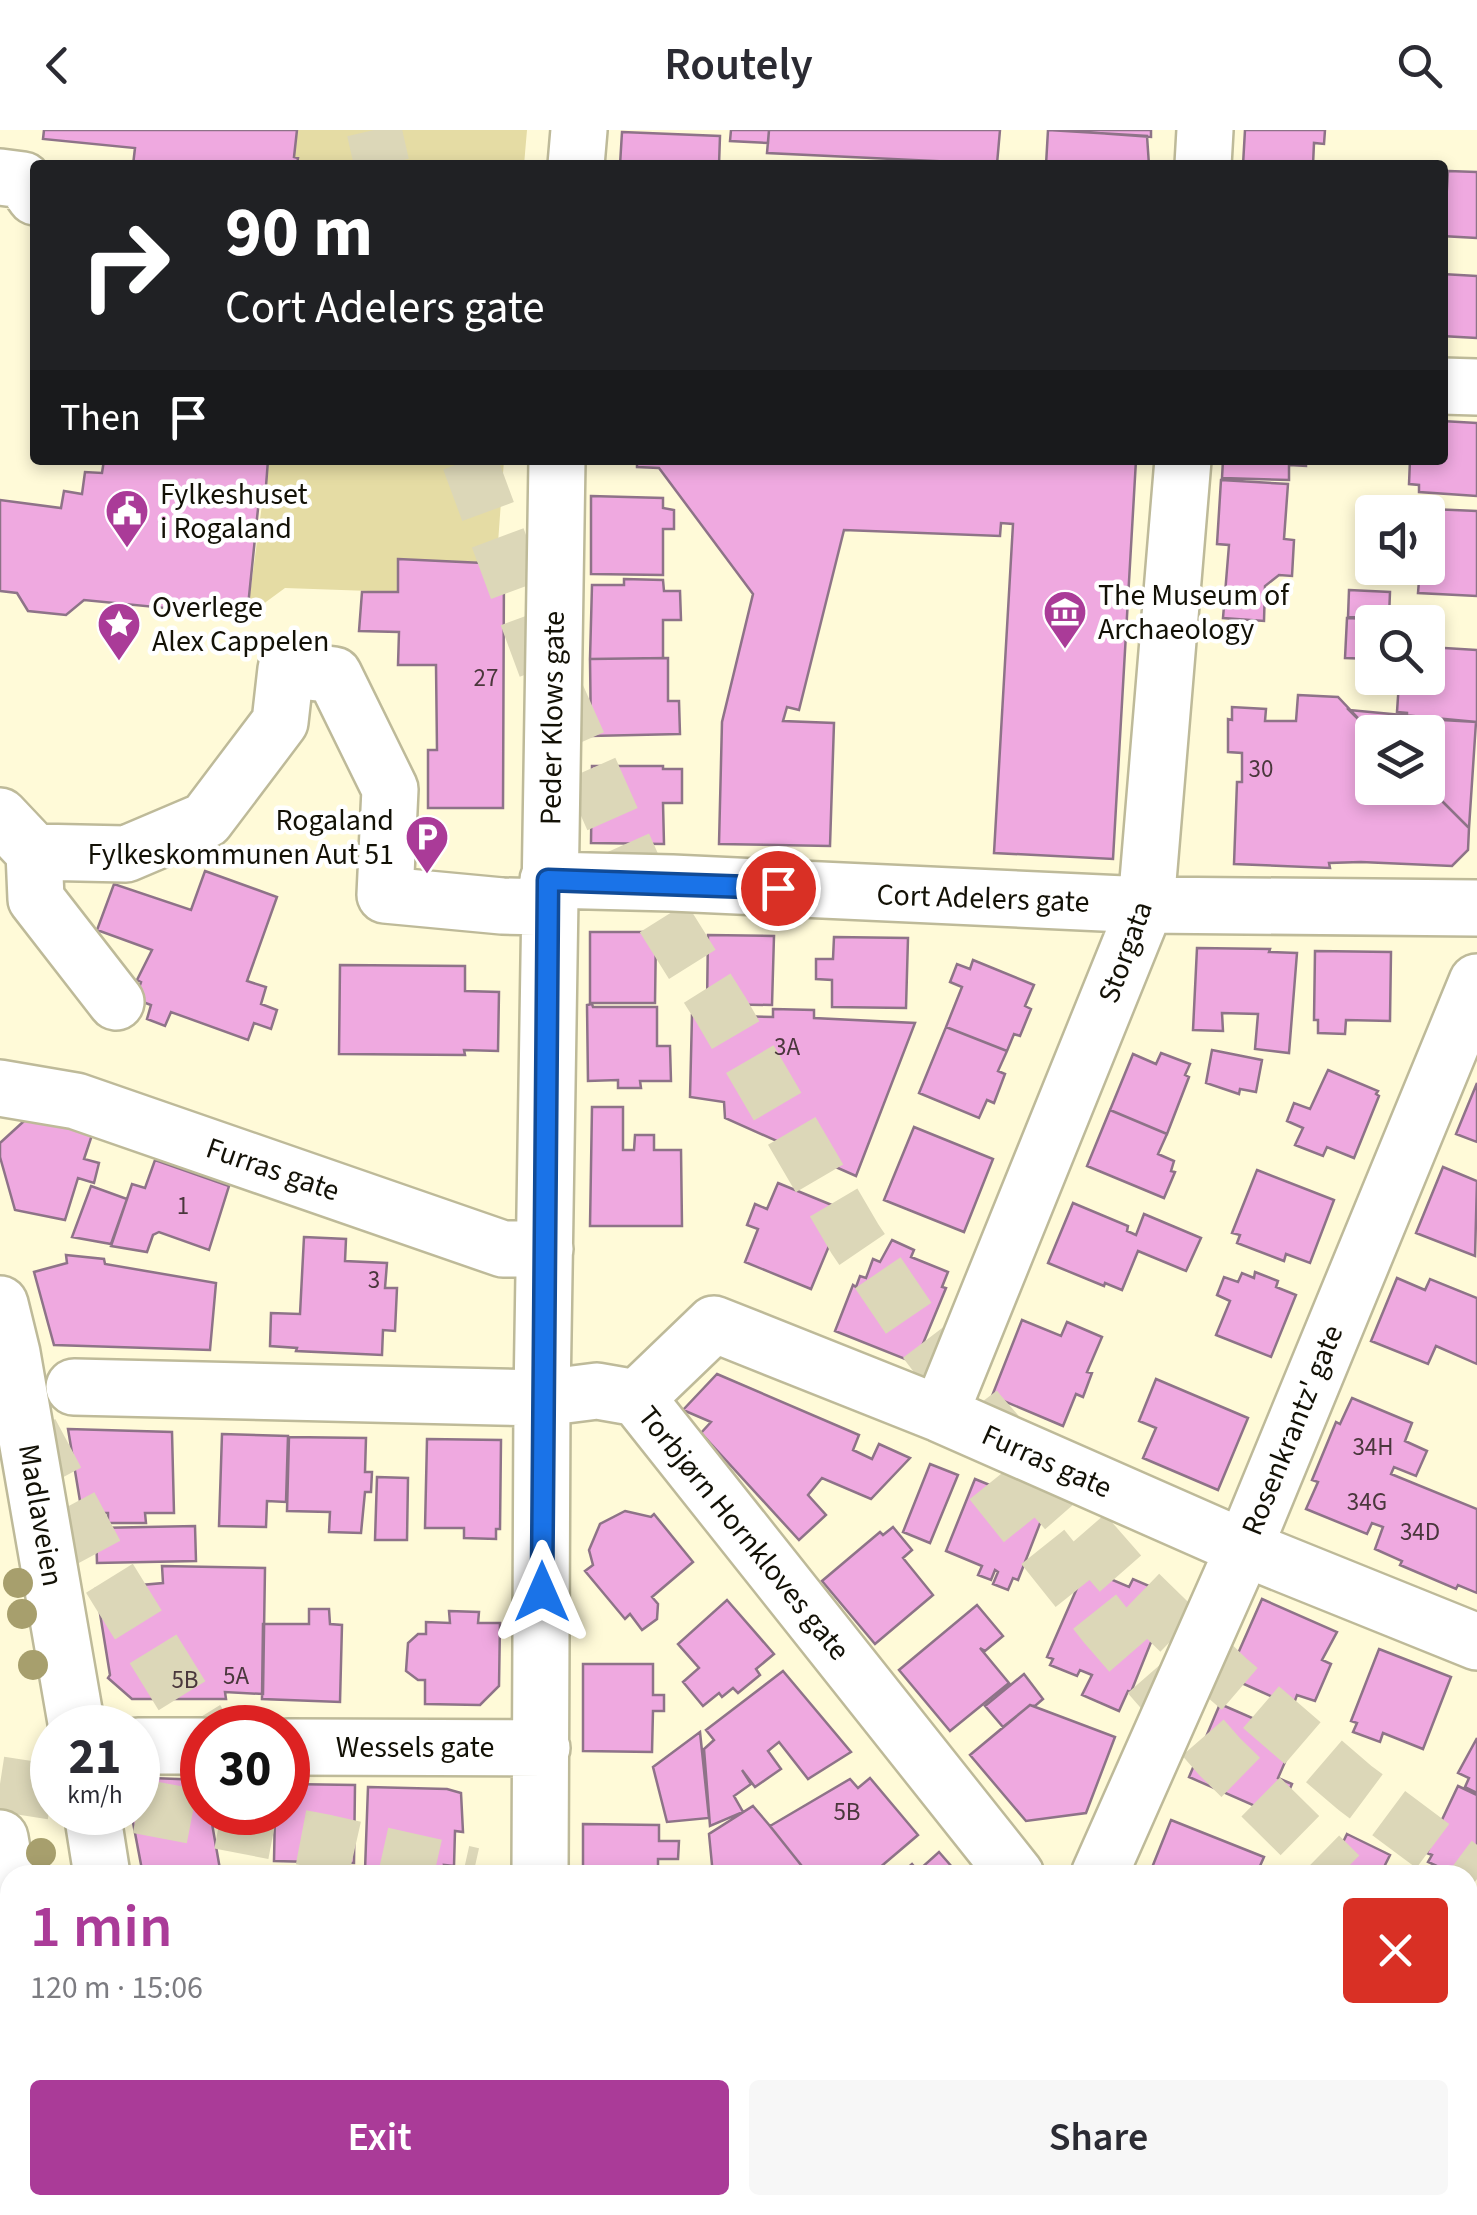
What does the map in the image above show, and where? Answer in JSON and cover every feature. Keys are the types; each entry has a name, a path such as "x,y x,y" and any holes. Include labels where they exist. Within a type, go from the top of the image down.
{"street":[{"path":"576,160 579,130"},
{"path":"1203,160 1205,130"},
{"path":"0,178 23,180 30,190"},
{"path":"1448,386 1477,387"},
{"name":"Peder Klows gate","path":"540,1865 548,894 557,465"},
{"name":"Storgata","path":"940,1414 1146,905 1184,465"},
{"name":"Cort Adelers gate","path":"17,834 126,854 206,820 280,722 286,669 334,674 390,789 385,895 502,906 548,894 672,882 1146,905 1477,908"},
{"path":"17,834 36,900 116,1002"},
{"name":"Rosenkrantz' gate","path":"1102,1865 1244,1548 1477,982"},
{"name":"Furras gate","path":"0,1088 76,1101 504,1249 545,1249"},
{"name":"Madlaveien","path":"0,1304 73,1705"},
{"name":"Furras gate","path":"637,1398 714,1324 940,1414 1244,1548 1477,1642"},
{"name":"Torbjørn Hornkloves gate","path":"74,1387 542,1398 597,1391 637,1398 1008,1865"},
{"name":"Wessels gate","path":"310,1746 542,1748"},
{"path":"96,1835 100,1865"},
{"path":"0,1838 5,1865"}],"shaded area":[{"path":"297,130 527,130 524,160 294,157"},
{"path":"267,465 504,465 498,543 504,564 399,559 398,592 285,588 247,616"}],"building":[{"path":"44,130 297,130 294,157 298,158 134,160 135,148 43,139"},
{"path":"731,130 769,130 768,143 730,141"},
{"path":"769,130 1000,130 997,160 767,153"},
{"path":"1048,130 1147,136 1149,160 1046,160"},
{"path":"1057,130 1151,130 1151,137"},
{"path":"1245,130 1325,130 1324,144 1314,143 1313,160 1243,160"},
{"path":"622,132 720,136 719,160 620,160"},
{"path":"1448,171 1477,172 1477,238 1448,236"},
{"path":"1448,274 1477,276 1477,338 1448,336"},
{"path":"1448,421 1477,423 1477,496 1419,492 1419,485 1409,484 1410,465 1448,465"},
{"name":"Fylkeshuset i Rogaland","path":"103,465 268,465 265,499 259,499 247,616 84,600 66,615 28,611 17,593 0,591 0,500 61,508 64,491 82,494 85,472 102,473"},
{"name":"The Museum of Archaeology","path":"1136,465 1113,859 994,853 1013,524 1001,523 1000,536 844,530 799,710 787,707 783,721 834,723 830,846 719,844 722,722 753,594 659,468 637,467"},
{"path":"1223,465 1289,465 1289,480 1222,478"},
{"path":"1221,480 1288,484 1284,539 1294,540 1292,576 1279,575 1265,586 1264,621 1223,618 1229,545 1217,544"},
{"path":"591,496 663,498 663,508 674,510 674,529 663,529 663,575 591,574"},
{"path":"1445,510 1477,511 1477,596 1418,593 1419,585 1445,585"},
{"path":"398,559 504,564 503,808 428,808 428,750 437,750 436,665 398,665 399,632 359,631 362,592 398,592"},
{"path":"624,579 663,580 664,591 680,591 681,620 663,620 663,658 590,659 592,585 624,585"},
{"path":"1349,590 1390,592 1390,605 1355,605 1355,617 1348,617"},
{"path":"1347,618 1355,618 1355,658 1345,658"},
{"path":"1445,648 1477,650 1477,722 1397,712 1398,695 1445,695"},
{"path":"668,658 668,701 679,701 680,734 591,736 590,659"},
{"path":"1298,695 1338,697 1355,715 1355,805 1445,804 1469,828 1468,850 1452,866 1361,862 1329,863 1330,868 1234,864 1242,753 1228,752 1232,707 1266,709 1265,721 1296,721"},
{"path":"1349,710 1402,715 1355,715"},
{"path":"1445,719 1476,722 1469,828 1445,804"},
{"path":"592,766 682,769 682,803 663,803 664,844 591,843"},
{"path":"205,871 277,897 247,981 266,987 261,1004 277,1010 271,1029 254,1023 248,1040 171,1012 165,1026 147,1019 151,1005 135,999 141,982 137,980 152,950 97,930 114,884 191,910"},
{"path":"590,932 656,932 655,1003 590,1003"},
{"path":"708,935 774,936 772,1005 707,1004"},
{"path":"834,937 908,938 906,1008 832,1007 832,980 816,979 816,959 833,959"},
{"path":"1197,948 1297,953 1289,1053 1255,1049 1258,1014 1222,1013 1223,1031 1193,1030"},
{"path":"1315,951 1391,952 1390,1021 1346,1020 1345,1034 1318,1033 1318,1020 1314,1020"},
{"path":"973,960 1034,985 1025,1006 1031,1009 1020,1036 1014,1034 1007,1051 946,1027 962,987 950,982 957,964 970,969"},
{"path":"340,965 465,966 465,991 499,992 498,1051 464,1050 465,1055 339,1054"},
{"path":"587,1005 657,1007 657,1046 670,1046 671,1081 640,1081 641,1088 618,1088 618,1080 588,1081"},
{"path":"773,1009 814,1010 814,1018 915,1023 856,1176 725,1118 724,1102 690,1097 692,1015 773,1017"},
{"path":"946,1027 1007,1051 998,1071 1005,1074 994,1103 987,1100 979,1118 919,1093"},
{"path":"1212,1050 1262,1060 1256,1092 1240,1089 1239,1094 1206,1083"},
{"path":"1161,1053 1190,1064 1185,1075 1189,1077 1167,1134 1110,1110 1133,1054 1156,1064"},
{"path":"1328,1070 1378,1091 1354,1158 1327,1147 1323,1156 1295,1145 1303,1128 1287,1121 1294,1103 1310,1109"},
{"path":"1477,1083 1477,1142 1456,1134"},
{"path":"592,1107 623,1107 623,1150 634,1150 635,1135 654,1135 654,1150 681,1150 682,1226 590,1226"},
{"path":"1110,1110 1167,1134 1158,1154 1174,1161 1171,1171 1175,1172 1164,1198 1087,1166"},
{"path":"35,1111 93,1132 84,1159 99,1163 94,1183 78,1178 65,1220 15,1210 0,1157 0,1143"},
{"path":"914,1127 993,1159 964,1232 884,1200"},
{"path":"155,1160 229,1186 209,1250 159,1232 153,1235 147,1252 111,1246 132,1184 145,1188"},
{"path":"1443,1167 1477,1181 1475,1256 1416,1233"},
{"path":"1257,1170 1334,1200 1310,1263 1286,1254 1284,1261 1237,1243 1240,1235 1232,1233"},
{"path":"778,1183 844,1210 811,1289 745,1262 758,1229 747,1225 755,1204 767,1209"},
{"path":"91,1186 127,1199 111,1244 72,1237"},
{"path":"1073,1203 1128,1226 1127,1231 1136,1235 1144,1214 1201,1238 1186,1271 1138,1251 1122,1290 1105,1283 1104,1286 1048,1263"},
{"path":"304,1237 346,1239 345,1261 387,1263 385,1288 397,1288 395,1331 383,1330 382,1355 270,1346 271,1313 300,1314"},
{"path":"892,1240 914,1250 911,1257 948,1272 942,1287 946,1288 915,1363 835,1331 853,1285 856,1287 860,1276 866,1278 873,1259 880,1262"},
{"path":"66,1255 104,1259 105,1264 216,1283 210,1350 54,1345 34,1272 67,1263"},
{"path":"1255,1272 1278,1281 1276,1287 1296,1295 1271,1357 1216,1335 1230,1301 1217,1295 1224,1277 1238,1282 1242,1273 1254,1278"},
{"path":"1397,1278 1425,1290 1430,1279 1477,1298 1477,1364 1436,1346 1428,1364 1371,1341"},
{"path":"1022,1320 1061,1336 1067,1322 1102,1337 1087,1372 1092,1373 1083,1397 1076,1394 1063,1426 992,1396"},
{"path":"717,1374 859,1435 853,1450 872,1459 879,1444 910,1458 871,1499 822,1478 808,1495 826,1515 799,1540 701,1433 711,1422 683,1410"},
{"path":"1156,1379 1248,1418 1218,1490 1143,1458 1156,1428 1139,1421"},
{"path":"1352,1398 1412,1423 1405,1441 1427,1451 1416,1476 1394,1467 1391,1474 1477,1509 1477,1593 1458,1585 1456,1589 1400,1565 1402,1561 1375,1549 1383,1527 1372,1523 1367,1534 1306,1509 1318,1482 1312,1480 1336,1422 1340,1424"},
{"path":"68,1429 172,1432 174,1513 145,1513 146,1523 108,1523 108,1513 82,1513"},
{"path":"222,1434 288,1436 286,1502 267,1501 266,1527 219,1526"},
{"path":"289,1437 366,1438 365,1472 372,1472 371,1492 365,1492 361,1533 329,1532 330,1512 287,1511"},
{"path":"427,1439 501,1440 500,1529 496,1529 496,1539 464,1538 464,1528 425,1528"},
{"path":"930,1464 958,1475 930,1543 903,1532"},
{"path":"377,1477 408,1478 407,1540 375,1540"},
{"path":"975,1479 1046,1508 1018,1580 1013,1578 1008,1590 993,1584 998,1572 995,1570 991,1580 978,1575 982,1566 946,1551"},
{"path":"625,1511 651,1517 654,1514 693,1562 652,1597 658,1604 657,1619 642,1630 630,1614 625,1619 585,1571 593,1565 589,1550 600,1524"},
{"path":"195,1526 196,1561 97,1563 96,1528"},
{"path":"893,1527 912,1550 903,1558 933,1595 875,1644 822,1581 880,1532 883,1535"},
{"path":"162,1566 265,1568 263,1694 225,1692 226,1699 132,1699 108,1678 96,1589 163,1583"},
{"path":"1089,1570 1129,1587 1133,1579 1170,1595 1131,1692 1128,1691 1119,1711 1082,1695 1092,1675 1080,1670 1077,1676 1050,1665 1053,1659 1047,1657 1081,1579 1085,1580"},
{"path":"1262,1599 1337,1632 1322,1660 1331,1664 1315,1701 1297,1695 1293,1706 1235,1680 1239,1670 1232,1667"},
{"path":"727,1600 774,1654 756,1669 760,1675 738,1693 733,1688 722,1697 719,1693 703,1706 683,1682 699,1668 678,1644"},
{"path":"977,1605 1003,1636 985,1651 980,1648 1009,1683 950,1731 899,1670"},
{"path":"309,1609 329,1609 330,1624 342,1625 340,1702 262,1699 263,1624 309,1624"},
{"path":"449,1611 479,1612 478,1623 500,1623 499,1686 480,1705 425,1704 425,1680 406,1671 408,1643 418,1634 426,1634 426,1622 450,1623"},
{"path":"1379,1649 1451,1677 1423,1749 1383,1733 1380,1742 1353,1732 1357,1723 1351,1721"},
{"path":"583,1664 653,1664 653,1695 664,1695 664,1711 653,1711 652,1752 583,1751"},
{"path":"783,1671 851,1752 808,1779 779,1742 768,1751 781,1769 755,1787 742,1770 751,1784 734,1796 743,1812 710,1826 704,1749 714,1740 706,1730"},
{"path":"1024,1674 1043,1699 1003,1727 985,1706"},
{"path":"1220,1704 1296,1737 1278,1778 1292,1784 1282,1807 1269,1801 1264,1810 1189,1777"},
{"path":"1030,1705 1115,1737 1086,1813 1026,1821 970,1755"},
{"path":"700,1732 709,1818 667,1822 653,1767"},
{"path":"1477,1738 1477,1793 1465,1787 1469,1778 1458,1773"},
{"path":"160,1778 180,1779 180,1835 214,1835 219,1865 141,1865 135,1835 160,1835"},
{"path":"870,1778 918,1835 883,1865 801,1865 770,1826 850,1779 858,1788"},
{"path":"310,1784 355,1785 354,1863 274,1861 275,1835 310,1835"},
{"path":"1458,1786 1477,1795 1477,1865 1428,1862 1433,1840 1427,1838 1433,1823 1439,1826"},
{"path":"368,1787 447,1789 461,1793 463,1832 455,1831 454,1865 365,1865"},
{"path":"753,1806 801,1865 712,1865 709,1834"},
{"path":"1171,1820 1264,1857 1260,1865 1153,1865"},
{"path":"583,1824 659,1825 659,1841 679,1841 678,1859 658,1859 658,1865 583,1865"},
{"path":"1347,1834 1390,1855 1385,1865 1332,1865"},
{"path":"939,1852 950,1865 925,1865"}],"tunnel":[{"path":"374,130 381,160"},
{"path":"471,465 548,674 640,881 721,1010 855,1239 918,1332 978,1411 1126,1580 1227,1678 1355,1788 1458,1865"},
{"path":"31,1432 108,1576 188,1705"},
{"path":"991,1482 1106,1626 1219,1756 1330,1865"},
{"path":"0,1784 30,1789"},
{"path":"160,1810 428,1865"}],"place":[{"name":"Fylkeshuset i Rogaland","path":"127,549"},
{"name":"The Museum of Archaeology","path":"1065,650"},
{"name":"Overlege Alex Cappelen","path":"119,662"},
{"name":"Rogaland Fylkeskommunen Aut 51","path":"427,875"}],"route":[{"path":"542,1592 548,880 778,888"}]}
